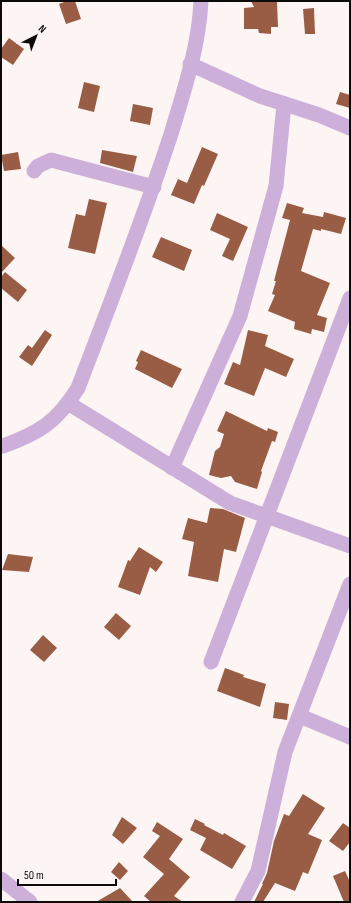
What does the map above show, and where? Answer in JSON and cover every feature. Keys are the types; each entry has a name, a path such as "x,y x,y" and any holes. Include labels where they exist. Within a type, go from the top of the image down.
{"street":[{"path":"3,446 31,436 49,424 68,403 78,388 154,187 182,97 190,64 201,1"},
{"path":"190,64 260,96 350,128"},
{"path":"172,468 240,316 276,186 284,104"},
{"path":"34,171 38,166 51,160 154,187"},
{"path":"212,662 266,516 350,298"},
{"path":"68,403 230,503 350,546"},
{"path":"242,902 258,870 285,752 350,584"},
{"path":"300,716 350,737"},
{"path":"1,879 30,902"}],"building":[{"path":"67,1 75,1 81,19 66,24 59,4"},
{"path":"251,1 277,1 278,27 271,27 271,34 259,33 258,29 244,29 244,8 254,7"},
{"path":"314,8 315,34 305,34 303,9"},
{"path":"9,38 24,49 13,65 1,57 1,49"},
{"path":"84,82 100,86 94,112 78,108"},
{"path":"340,92 350,95 350,108 336,104"},
{"path":"133,104 153,108 150,125 130,121"},
{"path":"202,147 218,154 204,186 202,185 194,204 171,195 178,179 187,183"},
{"path":"102,150 137,156 133,172 100,163"},
{"path":"18,152 21,169 4,171 1,155"},
{"path":"89,199 107,203 95,254 68,248 76,214 85,216"},
{"path":"287,203 304,208 302,213 323,217 324,212 346,218 341,234 321,229 321,231 313,229 301,271 330,283 317,315 327,318 324,332 312,329 311,334 294,329 295,322 268,311 275,295 272,294 276,281 274,281 290,220 282,218"},
{"path":"217,213 248,227 233,261 222,256 230,239 210,230"},
{"path":"161,237 192,250 184,271 152,257"},
{"path":"1,245 15,258 1,273"},
{"path":"5,272 27,290 18,302 1,288 1,277"},
{"path":"45,330 52,335 32,366 19,357 28,345 32,348"},
{"path":"248,330 268,335 265,346 294,359 286,377 265,368 254,396 224,384 233,362 240,365"},
{"path":"141,350 182,369 172,388 135,369 138,362 136,361"},
{"path":"226,411 267,431 268,428 278,432 275,442 272,441 261,471 257,489 235,482 231,476 221,478 209,475 215,451 220,447 224,434 217,431"},
{"path":"210,508 223,509 245,518 236,552 224,549 218,582 188,576 194,542 182,539 188,518 207,523"},
{"path":"139,547 163,562 156,572 150,567 140,595 118,587 128,560 130,561"},
{"path":"8,554 33,557 29,572 2,570"},
{"path":"116,613 131,626 119,640 104,627"},
{"path":"43,635 57,648 44,662 30,650"},
{"path":"225,668 244,675 243,677 266,684 260,707 217,691"},
{"path":"275,702 289,704 287,720 273,718"},
{"path":"303,794 325,808 308,834 322,840 308,874 303,872 295,891 275,883 263,902 254,902 267,873 274,841 284,814 289,816"},
{"path":"122,817 137,828 123,844 112,835"},
{"path":"195,819 246,846 232,869 200,850 206,838 190,830"},
{"path":"157,822 183,839 169,859 190,877 174,896 183,902 151,902 144,896 164,874 143,857 160,836 152,831"},
{"path":"343,823 350,828 350,842 343,851 329,841"},
{"path":"119,862 128,871 120,880 111,872"},
{"path":"345,871 350,882 350,902 344,902 333,876"},
{"path":"120,888 133,902 96,902"}]}
